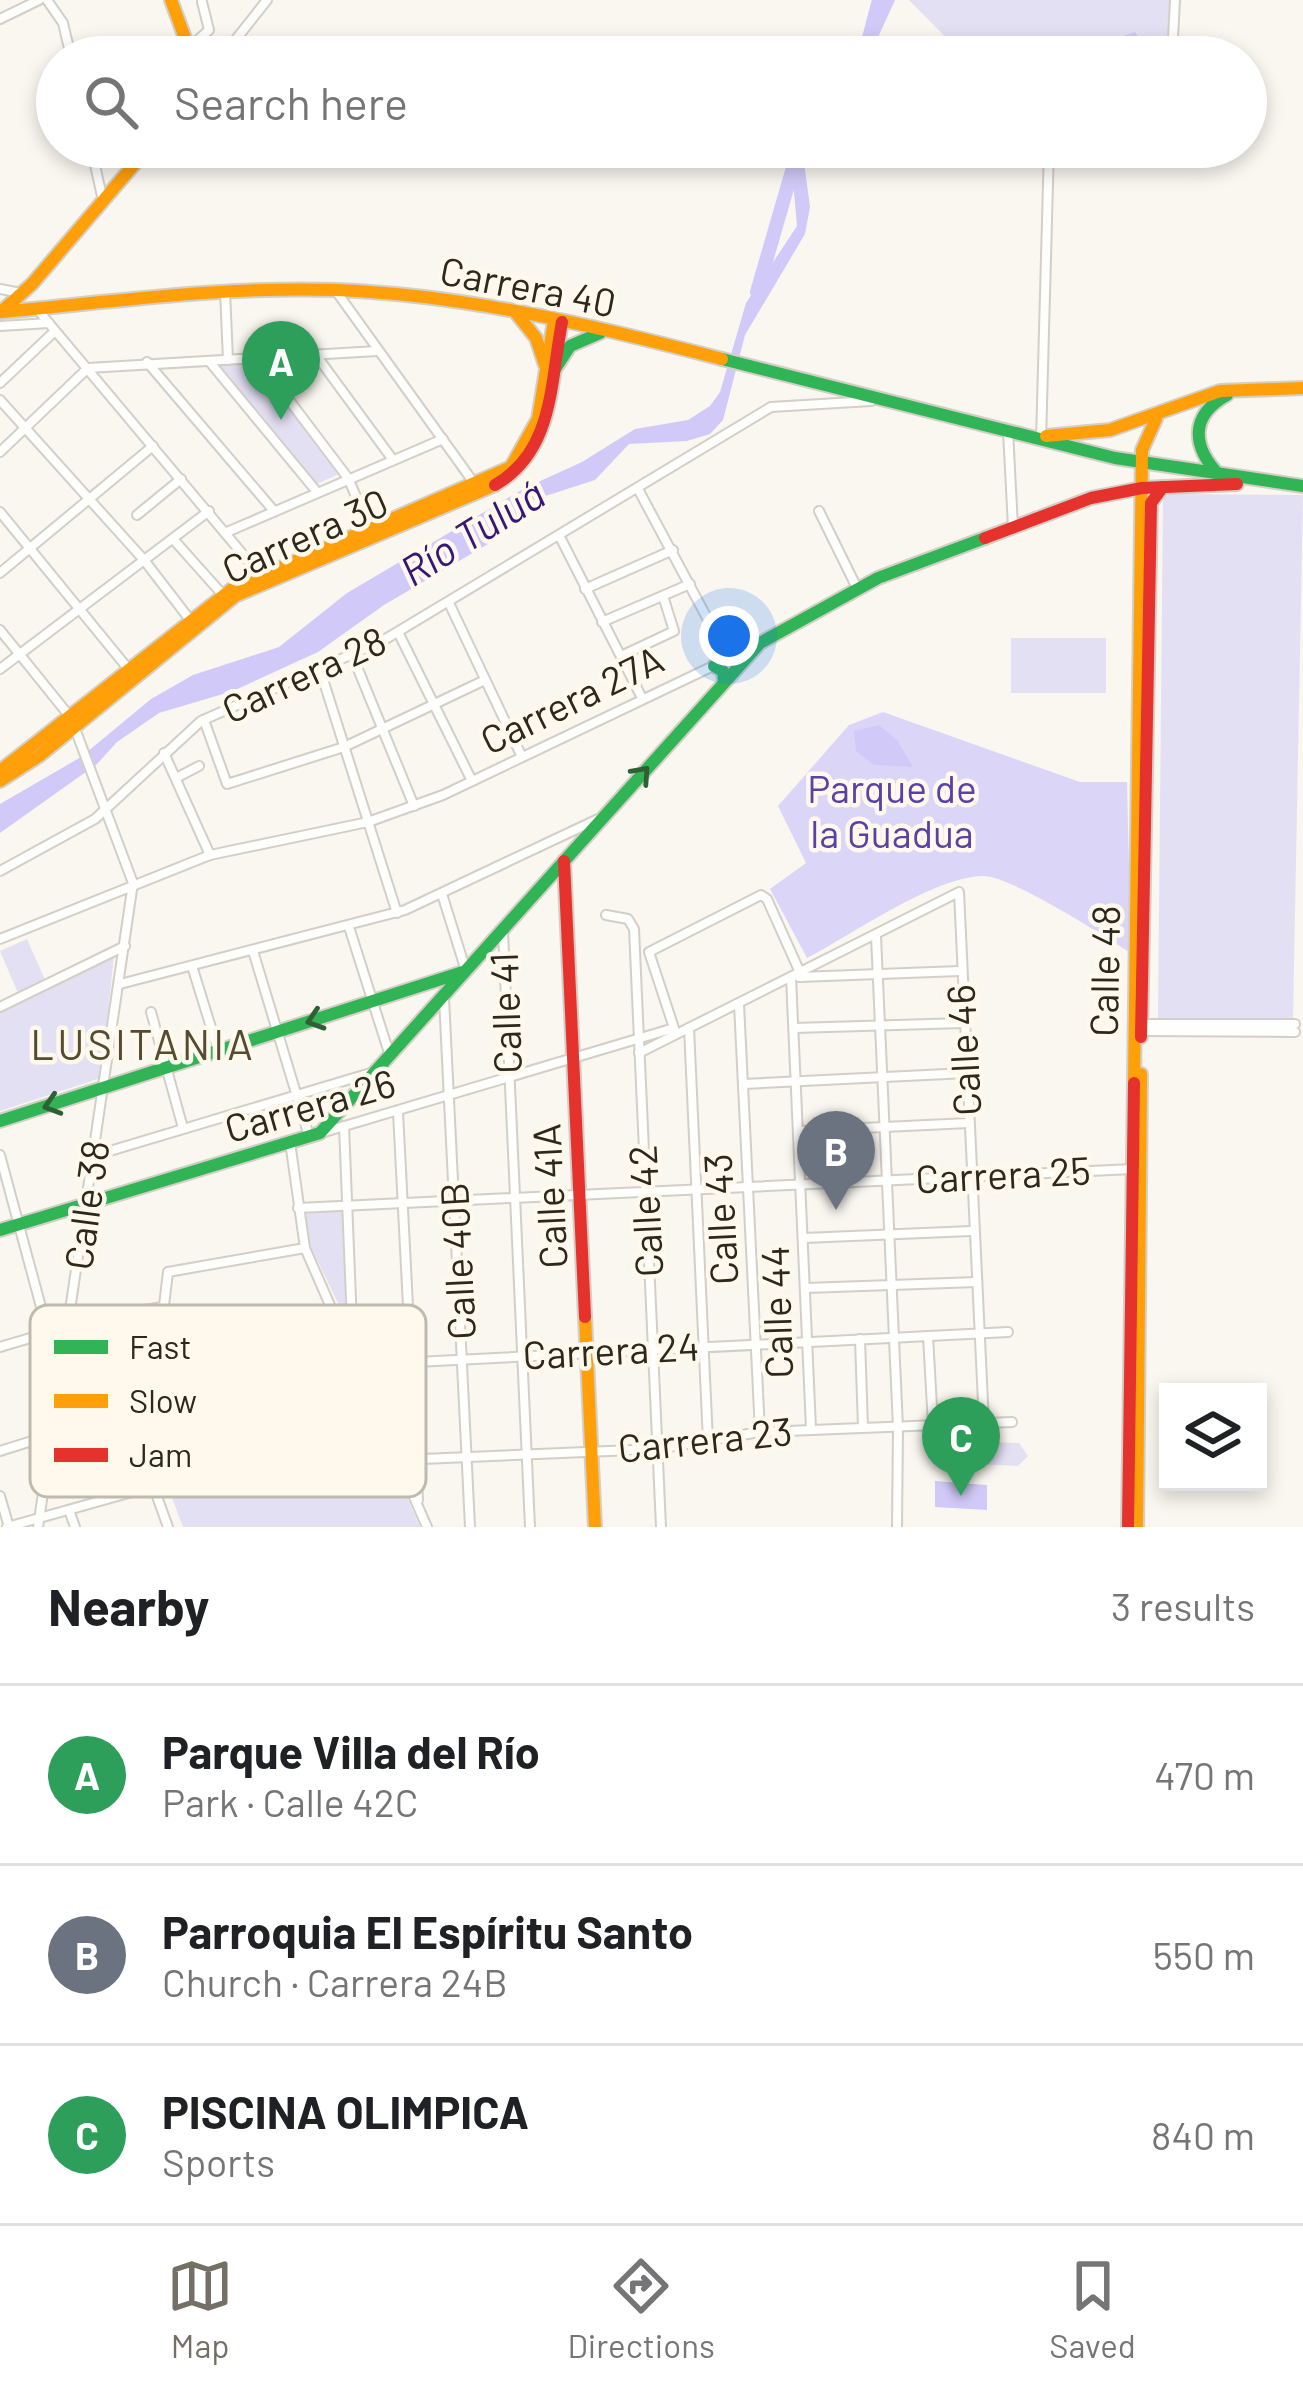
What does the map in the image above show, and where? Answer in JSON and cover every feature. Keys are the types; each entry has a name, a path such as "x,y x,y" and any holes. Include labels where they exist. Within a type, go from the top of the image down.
{"main road":[{"path":"171,0 184,36"},
{"path":"0,312 131,168"},
{"name":"Carrera 40","path":"0,312 225,291 335,290 515,313 1241,484"},
{"path":"515,313 532,331 549,368"},
{"path":"549,368 558,321"},
{"path":"549,368 570,346 610,332"},
{"name":"Carrera 30","path":"0,782 75,728 223,595 518,467 530,453 549,368"},
{"path":"1221,477 1200,454 1196,424 1208,405 1251,386"},
{"name":"Carrera 40","path":"1038,438 1087,436 1156,418 1207,394 1251,386 1303,388"},
{"name":"Calle 48","path":"1132,1527 1142,460 1156,418"},
{"name":"Carrera 30","path":"376,529 518,467"},
{"name":"Carrera 27A","path":"760,643 857,588 1091,498 1142,488 1303,486"},
{"name":"Calle 48","path":"1132,1527 1133,1169 1151,502 1163,487"},
{"name":"Carrera 30","path":"192,623 262,579"},
{"path":"315,1135 760,643"},
{"path":"714,666 722,668 724,682"},
{"name":"Carrera 30","path":"0,771 75,728"},
{"name":"Calle 41A","path":"564,861 595,1527"},
{"path":"0,1120 466,971"},
{"name":"Carrera 26","path":"0,1230 315,1135"}],"street":[{"path":"0,19 43,0 63,23 66,36"},
{"path":"190,0 203,1 209,30 204,36"},
{"path":"239,36 267,0"},
{"path":"1173,36 1175,0"},
{"path":"96,168 103,202"},
{"path":"1038,438 1048,168"},
{"path":"0,289 22,293"},
{"path":"335,290 475,484"},
{"path":"225,291 229,360"},
{"path":"37,309 262,579"},
{"path":"0,326 52,327"},
{"path":"0,383 52,327"},
{"path":"0,452 88,368 377,351"},
{"path":"316,355 393,460"},
{"path":"257,359 348,478 376,529"},
{"path":"209,361 317,492"},
{"path":"147,362 274,511"},
{"path":"0,400 144,560 192,623"},
{"name":"Carrera 28","path":"0,871 104,813 204,721 353,657 771,407 883,400"},
{"path":"1008,429 1013,527"},
{"path":"227,532 443,440"},
{"path":"0,573 153,446"},
{"path":"137,515 182,479"},
{"path":"638,489 730,658"},
{"path":"0,669 209,511"},
{"path":"819,511 857,588"},
{"path":"0,512 132,674"},
{"path":"560,537 642,698"},
{"path":"173,538 223,595"},
{"path":"585,589 673,550"},
{"path":"602,622 690,584"},
{"path":"621,656 674,631 663,596"},
{"path":"449,603 522,757"},
{"path":"0,630 75,728 133,883"},
{"path":"398,632 472,781"},
{"name":"Carrera 27A","path":"0,939 211,855 368,822 414,806 760,643"},
{"path":"353,657 414,806"},
{"path":"321,673 397,913"},
{"path":"204,721 227,784 344,746 485,680"},
{"path":"164,753 211,855"},
{"path":"176,778 199,766"},
{"path":"120,984 397,913 604,817"},
{"name":"Calle 38","path":"73,1305 133,883"},
{"name":"Carrera 26","path":"315,1135 572,1058 639,1048 739,1004 959,892"},
{"name":"Calle 46","path":"959,892 971,1231 984,1424"},
{"path":"442,894 466,971"},
{"path":"639,1048 675,1027 654,980 649,952 760,896 767,899 798,975 960,971"},
{"name":"Calle 42","path":"607,915 633,925 661,1527"},
{"path":"349,927 390,1056"},
{"name":"Calle 41","path":"502,930 530,1527"},
{"path":"876,936 898,1428 897,1527"},
{"path":"0,1007 124,946"},
{"path":"253,951 296,1094 315,1135"},
{"path":"193,966 219,1052"},
{"name":"Calle 44","path":"798,975 794,1028 811,1430"},
{"name":"Calle 40B","path":"444,996 470,1527"},
{"name":"Calle 43","path":"739,1004 760,1432"},
{"path":"152,1012 183,1128"},
{"path":"794,1028 964,1023"},
{"path":"689,1028 708,1442"},
{"path":"1138,1028 1295,1028"},
{"path":"93,1156 376,1072"},
{"path":"744,1084 967,1073"},
{"path":"398,1112 406,1305"},
{"path":"799,1131 969,1123"},
{"path":"344,1126 347,1305"},
{"path":"290,1142 305,1248 331,1305"},
{"path":"0,1155 41,1305"},
{"name":"Carrera 25","path":"298,1208 1133,1169"},
{"path":"804,1238 971,1231"},
{"path":"163,1305 168,1272 305,1248"},
{"path":"806,1288 976,1282"},
{"name":"Carrera 24","path":"426,1359 1008,1331"},
{"path":"928,1336 933,1425"},
{"path":"0,1346 30,1338"},
{"path":"860,1339 863,1428"},
{"name":"Carrera 23","path":"426,1458 657,1449 760,1432 1012,1422"},
{"path":"0,1451 30,1441"},
{"path":"0,1496 8,1527 39,1522 113,1497"},
{"path":"155,1497 168,1527"},
{"path":"415,1497 427,1527"},
{"path":"418,1497 419,1507"},
{"path":"69,1510 75,1527"}],"shaded area":[{"path":"909,0 1172,0 1170,36 944,36"},
{"path":"255,364 339,474 317,484 221,366"},
{"path":"1163,494 1303,495 1293,1019 1158,1018"},
{"path":"1011,638 1106,638 1106,693 1011,693"},
{"path":"27,939 45,980 18,993 0,951"},
{"path":"114,956 101,1078 0,1111 0,1013"},
{"path":"344,1211 348,1305 339,1305 311,1247 305,1213"},
{"path":"953,1441 1019,1443 1028,1456 1018,1466 954,1463 947,1450"},
{"path":"172,1497 407,1497 420,1527 183,1527"}],"green space":[{"name":"Parque de la Guadua","path":"883,712 1080,782 1127,782 1131,953 1034,895 983,876 917,896 807,958 770,889 806,863 778,806 849,725"}],"water":[{"path":"883,0 895,0 879,36 866,36"},
{"name":"Río Tuluá","path":"792,168 805,168 810,207 805,234 745,335 723,420 710,434 687,441 629,444 595,480 533,500 488,544 384,605 318,652 233,691 159,713 0,833 0,804 81,757 151,699 193,675 279,647 347,593 635,429 688,420 710,406 720,392 746,303 797,226"},
{"path":"879,725 897,740 913,767 874,765 856,751 854,731"},
{"path":"935,1481 987,1485 987,1510 935,1507"}],"waterway":[{"name":"Río Tuluá","path":"870,36 879,0"},
{"name":"Río Tuluá","path":"757,292 793,168"}],"traffic: fast":[{"path":"553,372 570,346 600,333"},
{"path":"722,359 1115,458 1303,486"},
{"path":"1220,476 1204,454 1199,432 1206,412 1227,395"},
{"path":"0,1230 320,1133 760,643 878,578 985,538"},
{"path":"714,666 723,671 724,682"},
{"path":"0,1121 463,972"}],"traffic: slow":[{"path":"171,0 184,36"},
{"path":"1,312 32,284 131,168"},
{"path":"0,312 252,290 386,293 531,314 722,359"},
{"path":"516,313 536,338 545,365"},
{"path":"0,771 232,589 511,467 538,419 554,321"},
{"path":"1046,436 1110,430 1220,391 1303,388"},
{"path":"1134,1083 1142,450 1156,419"},
{"path":"0,781 39,756 235,596 495,485"},
{"path":"1137,1527 1141,1074"},
{"path":"585,1317 595,1527"}],"traffic: jam":[{"path":"495,485 529,454 539,435 562,322"},
{"path":"985,538 1091,498 1142,488 1237,484"},
{"path":"1141,1037 1151,503 1163,487"},
{"path":"564,861 585,1317"},
{"path":"1128,1527 1134,1083"}],"place":[{"name":"Parque Villa del Río","path":"281,420"},
{"name":"Parroquia El Espíritu Santo","path":"836,1210"},
{"name":"PISCINA OLIMPICA","path":"961,1496"}],"district":[{"name":"LUSITANIA","path":"143,1045"}]}
